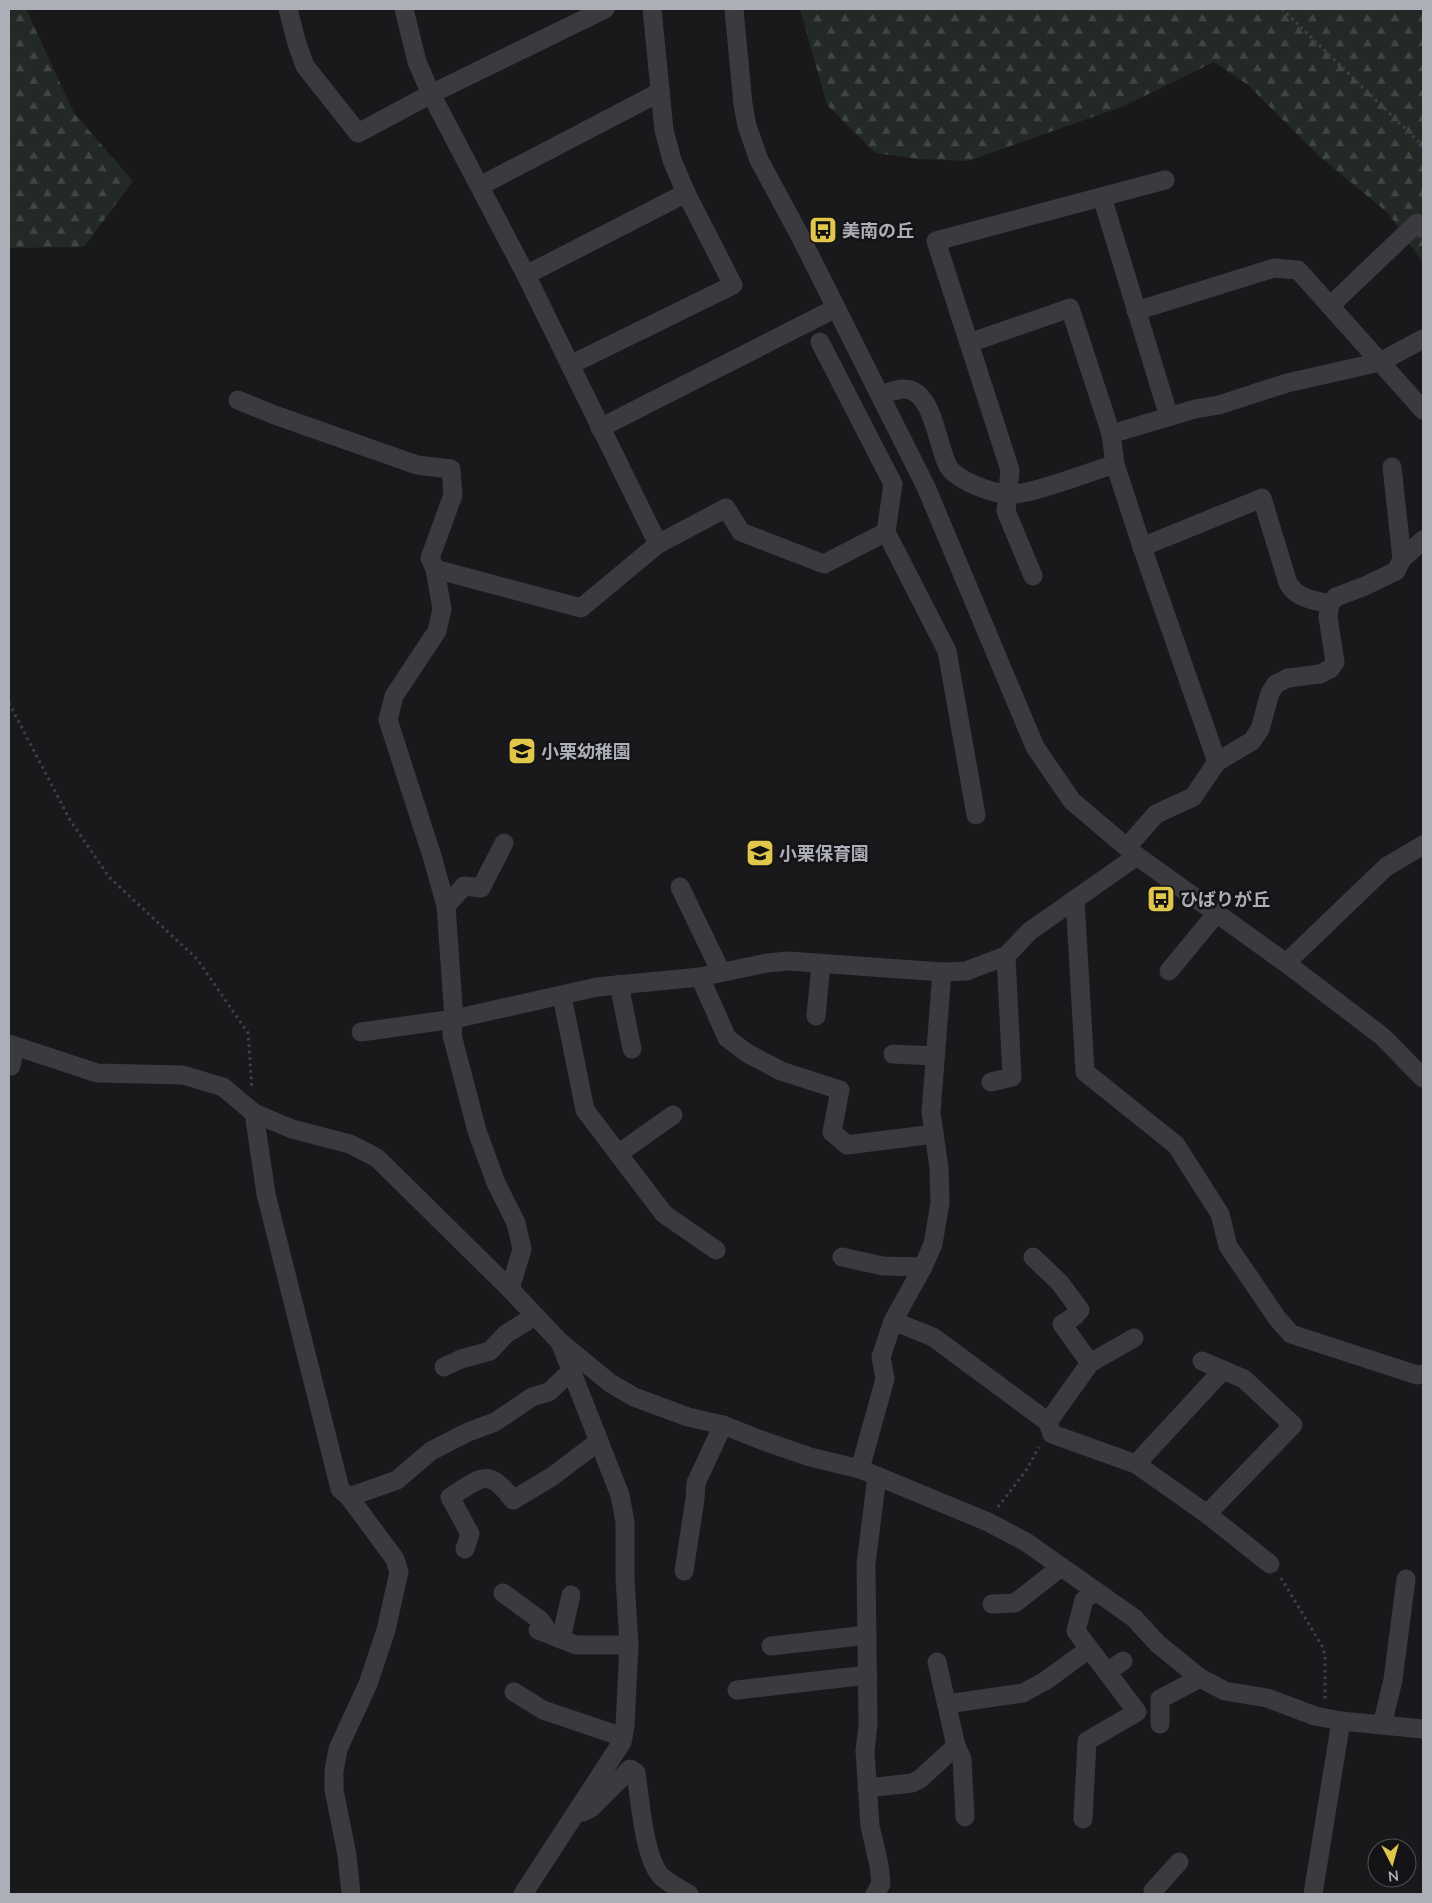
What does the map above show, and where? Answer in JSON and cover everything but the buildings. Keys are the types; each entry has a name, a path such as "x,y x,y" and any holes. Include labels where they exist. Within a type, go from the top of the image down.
{"street":[{"path":"288,9 305,66 358,133 431,94 605,9"},
{"path":"404,9 417,62 431,94 526,275 658,544"},
{"path":"570,365 733,286 686,193 672,160 664,130 652,9"},
{"path":"734,9 743,104 747,126 759,160 926,487 1035,747 1072,801 1132,852 1286,963 1383,1037 1421,1071"},
{"path":"480,186 660,92"},
{"path":"1033,576 1006,511 1006,495 1010,470 936,241 1165,180"},
{"path":"526,275 686,193"},
{"path":"1102,197 1169,417"},
{"path":"1330,306 1416,223 1423,229"},
{"path":"1136,311 1274,268 1298,270 1423,410"},
{"path":"600,428 836,308"},
{"path":"969,343 1070,308 1112,434 1115,464 1170,630 1217,762"},
{"path":"1112,434 1195,409 1219,405 1286,383 1380,362 1423,339"},
{"path":"820,342 893,484 886,532 947,651 976,815"},
{"path":"880,395 903,389 915,391 925,401 948,467 970,484 1006,495 1025,492 1115,464"},
{"path":"238,400 272,414 417,465 451,469 453,495 430,558 435,569 442,609 437,631 394,696 388,720 432,856 446,906 454,1019 452,1035 477,1131 496,1183 516,1222 522,1249 510,1289"},
{"path":"1392,467 1402,559"},
{"path":"1142,547 1262,498 1288,583 1293,592 1304,598 1330,604"},
{"path":"435,569 581,608 658,544 726,508 741,532 824,564 886,532"},
{"path":"361,1032 454,1019 597,987 700,977 767,963 788,961 942,972 966,971 1006,956 1030,931 1075,899 1132,852 1156,814 1193,797 1217,762 1252,741 1260,729 1270,693 1276,684 1288,678 1320,674 1330,669 1335,662 1328,617 1330,604 1336,597 1396,571 1402,559 1423,540"},
{"path":"446,906 464,886 481,888 504,844"},
{"path":"1286,963 1386,867 1423,845"},
{"path":"680,887 721,972"},
{"path":"1075,899 1085,1072 1176,1145 1220,1214 1228,1246 1277,1318 1291,1334 1417,1375 1423,1374"},
{"path":"1169,971 1216,914"},
{"path":"991,1082 1012,1077 1006,956"},
{"path":"816,1016 821,964"},
{"path":"875,1894 881,1884 879,1865 870,1826 865,1751 868,1725 866,1564 868,1473 885,1379 881,1358 893,1321 933,1244 940,1203 938,1168 930,1112 942,972"},
{"path":"700,977 727,1038 747,1052 781,1070 840,1090 832,1132 847,1145 934,1134"},
{"path":"619,984 632,1049"},
{"path":"562,996 585,1110 664,1214 716,1250"},
{"path":"11,1066 12,1045 97,1073 183,1075 224,1087 254,1113 292,1129 350,1144 377,1158 510,1289 559,1341 610,1383 634,1397 688,1417 722,1424 810,1457 868,1473 988,1522 1026,1542 1134,1618 1158,1644 1200,1678 1225,1691 1267,1698 1333,1719 1423,1729"},
{"path":"894,1054 935,1056"},
{"path":"254,1113 266,1194 340,1489 349,1497 395,1559 399,1572 386,1630 368,1684 338,1749 334,1771 334,1790 347,1855 351,1894"},
{"path":"618,1154 672,1115"},
{"path":"842,1257 883,1266 923,1266"},
{"path":"1033,1257 1060,1283 1080,1310 1075,1316 1062,1324 1090,1363"},
{"path":"444,1367 461,1359 490,1351 506,1334 535,1316"},
{"path":"893,1321 933,1337 1050,1428 1136,1464 1207,1514 1270,1564"},
{"path":"1050,1428 1090,1363 1134,1338"},
{"path":"523,1894 622,1742 625,1726 629,1645 625,1578 625,1522 620,1495 559,1341"},
{"path":"1202,1361 1244,1379 1292,1425 1207,1514"},
{"path":"1136,1464 1223,1370"},
{"path":"349,1497 397,1480 431,1451 468,1432 495,1422 532,1398 549,1392 571,1372"},
{"path":"684,1572 696,1483 722,1424"},
{"path":"465,1549 470,1534 450,1498 480,1478 490,1478 502,1485 513,1500 553,1476 599,1441"},
{"path":"992,1604 1015,1603 1061,1567"},
{"path":"1382,1725 1393,1680 1406,1579"},
{"path":"1083,1819 1087,1741 1137,1712 1076,1631 1084,1600 1096,1591"},
{"path":"504,1593 540,1620 550,1635 576,1645 629,1645"},
{"path":"550,1635 571,1595"},
{"path":"771,1646 867,1635"},
{"path":"947,1704 1023,1693 1045,1681 1090,1649"},
{"path":"1107,1672 1123,1661"},
{"path":"937,1662 956,1746 962,1759 965,1817"},
{"path":"737,1690 868,1674"},
{"path":"1160,1724 1160,1699 1200,1678"},
{"path":"514,1692 543,1710 623,1737"},
{"path":"1312,1894 1333,1719"},
{"path":"866,1788 912,1783 920,1780 956,1746"},
{"path":"573,1818 591,1808 630,1769 636,1773 648,1850 654,1867 662,1878 689,1894"},
{"path":"1154,1894 1153,1891 1180,1862"}],"path":[{"path":"1282,9 1423,146"},
{"path":"9,703 70,820 109,877 197,960 248,1033 254,1113"},
{"path":"988,1522 1026,1469 1050,1428"},
{"path":"1270,1564 1286,1586 1322,1646 1325,1655 1333,1719"}],"green space":[{"path":"9,9 26,9 74,113 133,181 84,247 9,248"},
{"path":"800,9 1423,9 1423,263 1388,213 1320,157 1248,85 1214,62 1124,106 968,161 918,159 875,153 827,105"}],"place":[{"name":"美南の丘","path":"823,230"},
{"name":"小栗幼稚園","path":"522,751"},
{"name":"小栗保育園","path":"760,853"},
{"name":"ひばりが丘","path":"1161,899"}]}
